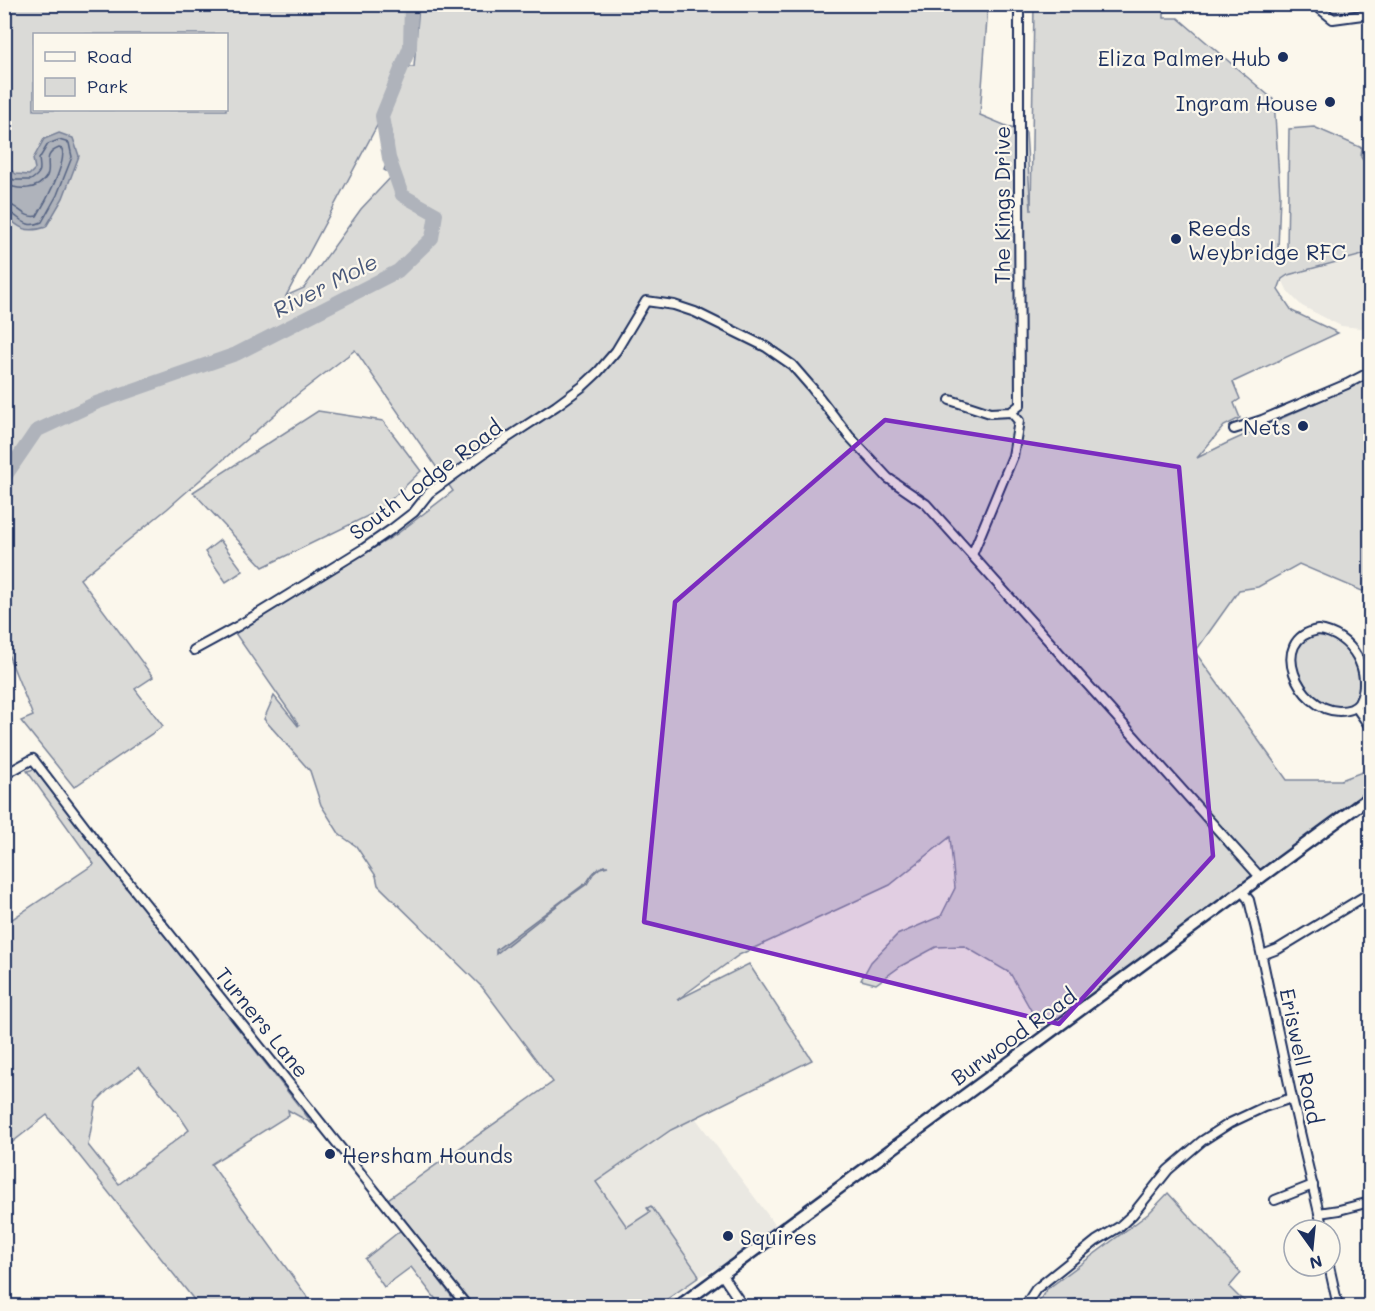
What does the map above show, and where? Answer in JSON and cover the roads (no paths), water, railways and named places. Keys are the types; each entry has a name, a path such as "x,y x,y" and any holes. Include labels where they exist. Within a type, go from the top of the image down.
{"street":[{"name":"The Kings Drive","path":"972,555 1013,456 1019,421 1019,4"},
{"path":"1314,4 1333,19 1371,14"},
{"name":"South Lodge Road","path":"194,650 238,626 373,543 414,512 429,493 583,386 616,351 646,301 675,305 695,312 766,346 792,365 838,422 888,478 926,504 972,555"},
{"path":"1234,429 1262,420 1371,372"},
{"path":"950,400 990,413 1011,412 1020,405"},
{"path":"1011,412 1019,421"},
{"path":"972,555 1261,878"},
{"path":"1318,630 1331,632 1343,638 1357,651 1365,669 1367,683 1365,695 1356,707 1343,711 1329,710 1315,703 1303,691 1296,680 1292,662 1293,650 1301,636 1318,630"},
{"path":"1356,707 1371,727"},
{"name":"Turners Lane","path":"4,775 33,759 97,843 467,1306"},
{"name":"Burwood Road","path":"679,1306 1371,797"},
{"name":"Eriswell Road","path":"1242,891 1250,903 1320,1218"},
{"path":"1262,956 1278,949 1371,893"},
{"path":"1025,1306 1036,1289 1133,1214 1168,1170 1202,1141 1230,1123 1264,1107 1293,1098"},
{"path":"1275,1200 1313,1185"},
{"path":"1319,1213 1371,1202"},
{"path":"722,1275 743,1306"},
{"path":"1332,1278 1338,1306"}],"water":[{"path":"59,133 73,138 79,156 63,198 46,227 28,230 5,215 5,166 16,174 29,175 35,169 33,159 44,139"},
{"path":"593,874 587,884 496,954 496,950 587,882"}],"waterway":[{"name":"River Mole","path":"4,478 36,431 96,403 236,354 398,271 432,238 436,214 402,195 389,158 382,116 410,47 411,4"}],"place":[{"name":"Eliza Palmer Hub","path":"1283,57"},
{"name":"Ingram House","path":"1330,102"},
{"name":"Reeds Weybridge RFC","path":"1176,239"},
{"name":"Nets","path":"1303,426"},
{"name":"Hersham Hounds","path":"330,1154"},
{"name":"Squires","path":"728,1236"}]}
